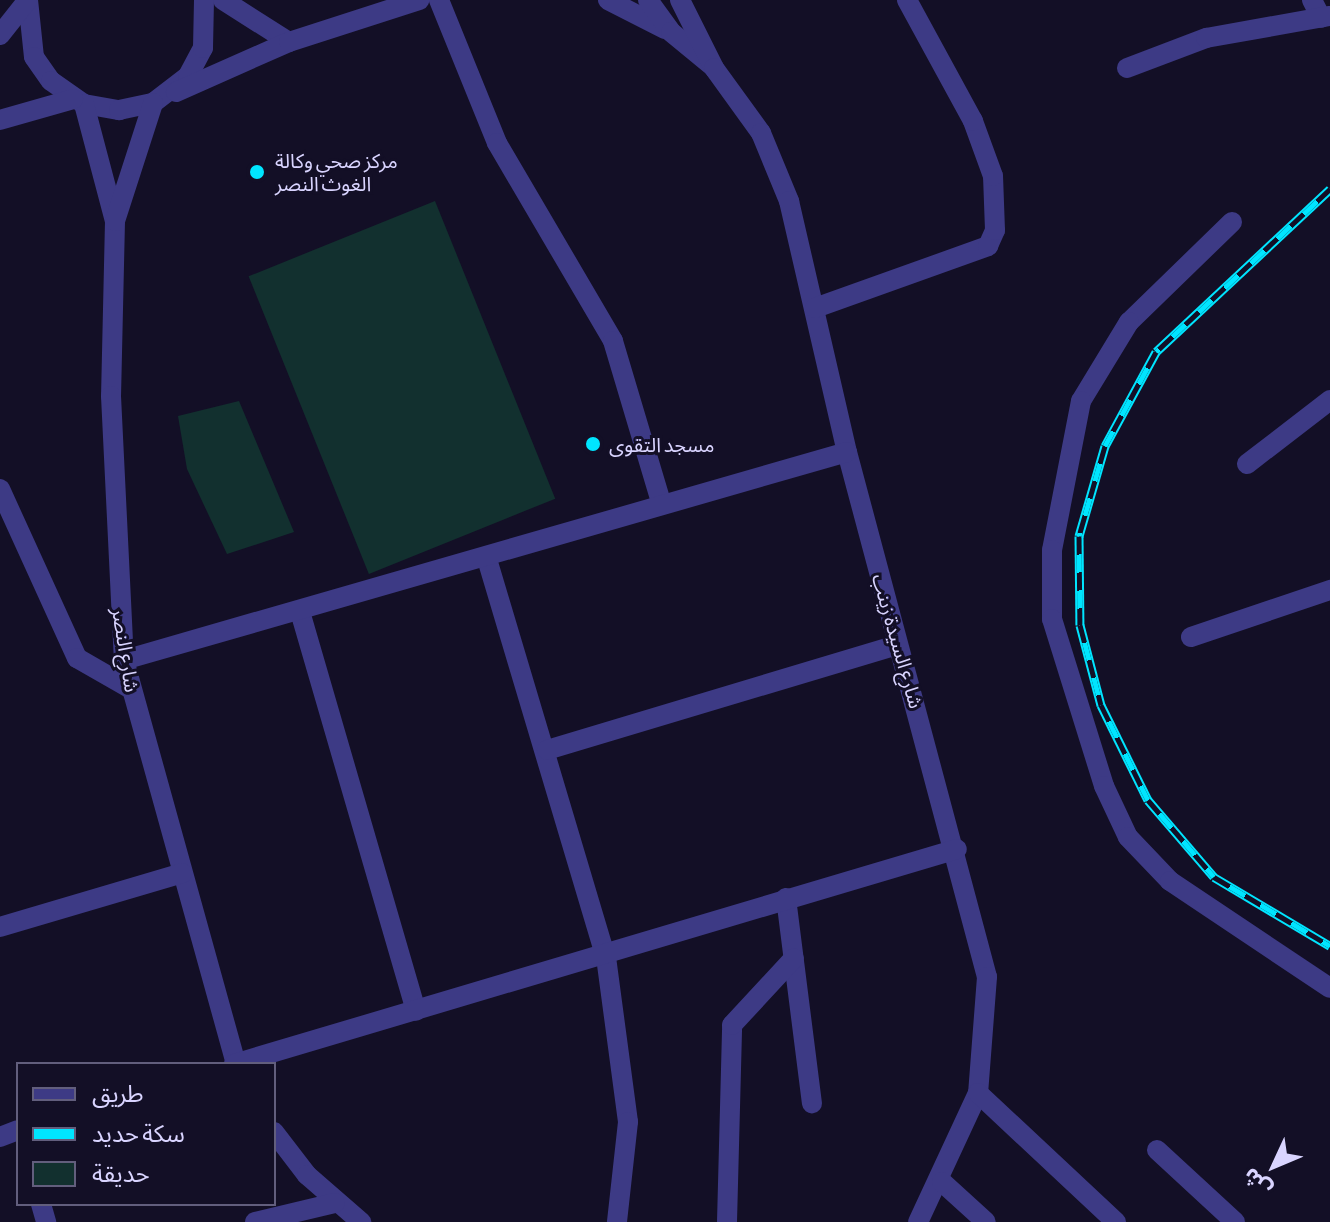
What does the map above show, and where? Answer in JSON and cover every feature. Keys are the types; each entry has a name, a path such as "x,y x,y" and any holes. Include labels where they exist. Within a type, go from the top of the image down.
{"street":[{"path":"28,0 34,57 79,101"},
{"path":"0,35 28,0"},
{"path":"158,100 188,76 203,48 204,0"},
{"path":"223,0 289,42"},
{"path":"0,120 79,101 119,110 158,100 289,42 419,0"},
{"path":"439,0 497,143 613,341 661,502"},
{"path":"608,0 671,32"},
{"name":"شارع السيدة زينب","path":"648,0 671,32 714,68"},
{"path":"815,308 988,246 995,230 993,176 973,121 907,0"},
{"name":"شارع السيدة زينب","path":"682,2 714,68 770,151 815,308 847,452 957,849 987,977 978,1093 942,1182 918,1222"},
{"path":"1127,68 1206,38 1321,11"},
{"name":"شارع النصر","path":"115,221 158,100"},
{"name":"شارع النصر","path":"79,101 115,221 112,425 124,660 234,1062"},
{"path":"1232,222 1129,322 1081,401 1052,550 1052,619 1104,786 1128,837 1170,881 1330,988"},
{"path":"1247,464 1330,400"},
{"path":"124,660 301,615 661,502 847,452"},
{"path":"0,489 77,658 131,689"},
{"path":"487,559 547,750 606,957 628,1122 617,1222"},
{"path":"1191,637 1330,590"},
{"path":"301,615 416,1011"},
{"path":"547,750 898,645"},
{"path":"242,1062 606,957 786,898 957,849"},
{"path":"0,927 182,873"},
{"path":"786,898 812,1103"},
{"path":"727,1222 732,1025 794,958"},
{"path":"978,1093 1116,1222"},
{"path":"276,1134 335,1203 361,1222"},
{"path":"1157,1150 1235,1222"},
{"path":"942,1182 986,1222"},
{"path":"255,1222 335,1203"}],"green space":[{"path":"435,201 555,499 369,574 249,276"},
{"path":"239,401 294,532 227,554 187,469 178,416"}],"railway":[{"path":"1330,189 1156,352 1105,446 1079,536 1080,625 1101,705 1148,800 1214,877 1330,946"}],"place":[{"name":"مركز صحي وكالة الغوث النصر","path":"257,172"},
{"name":"مسجد التقوى","path":"593,444"}]}
